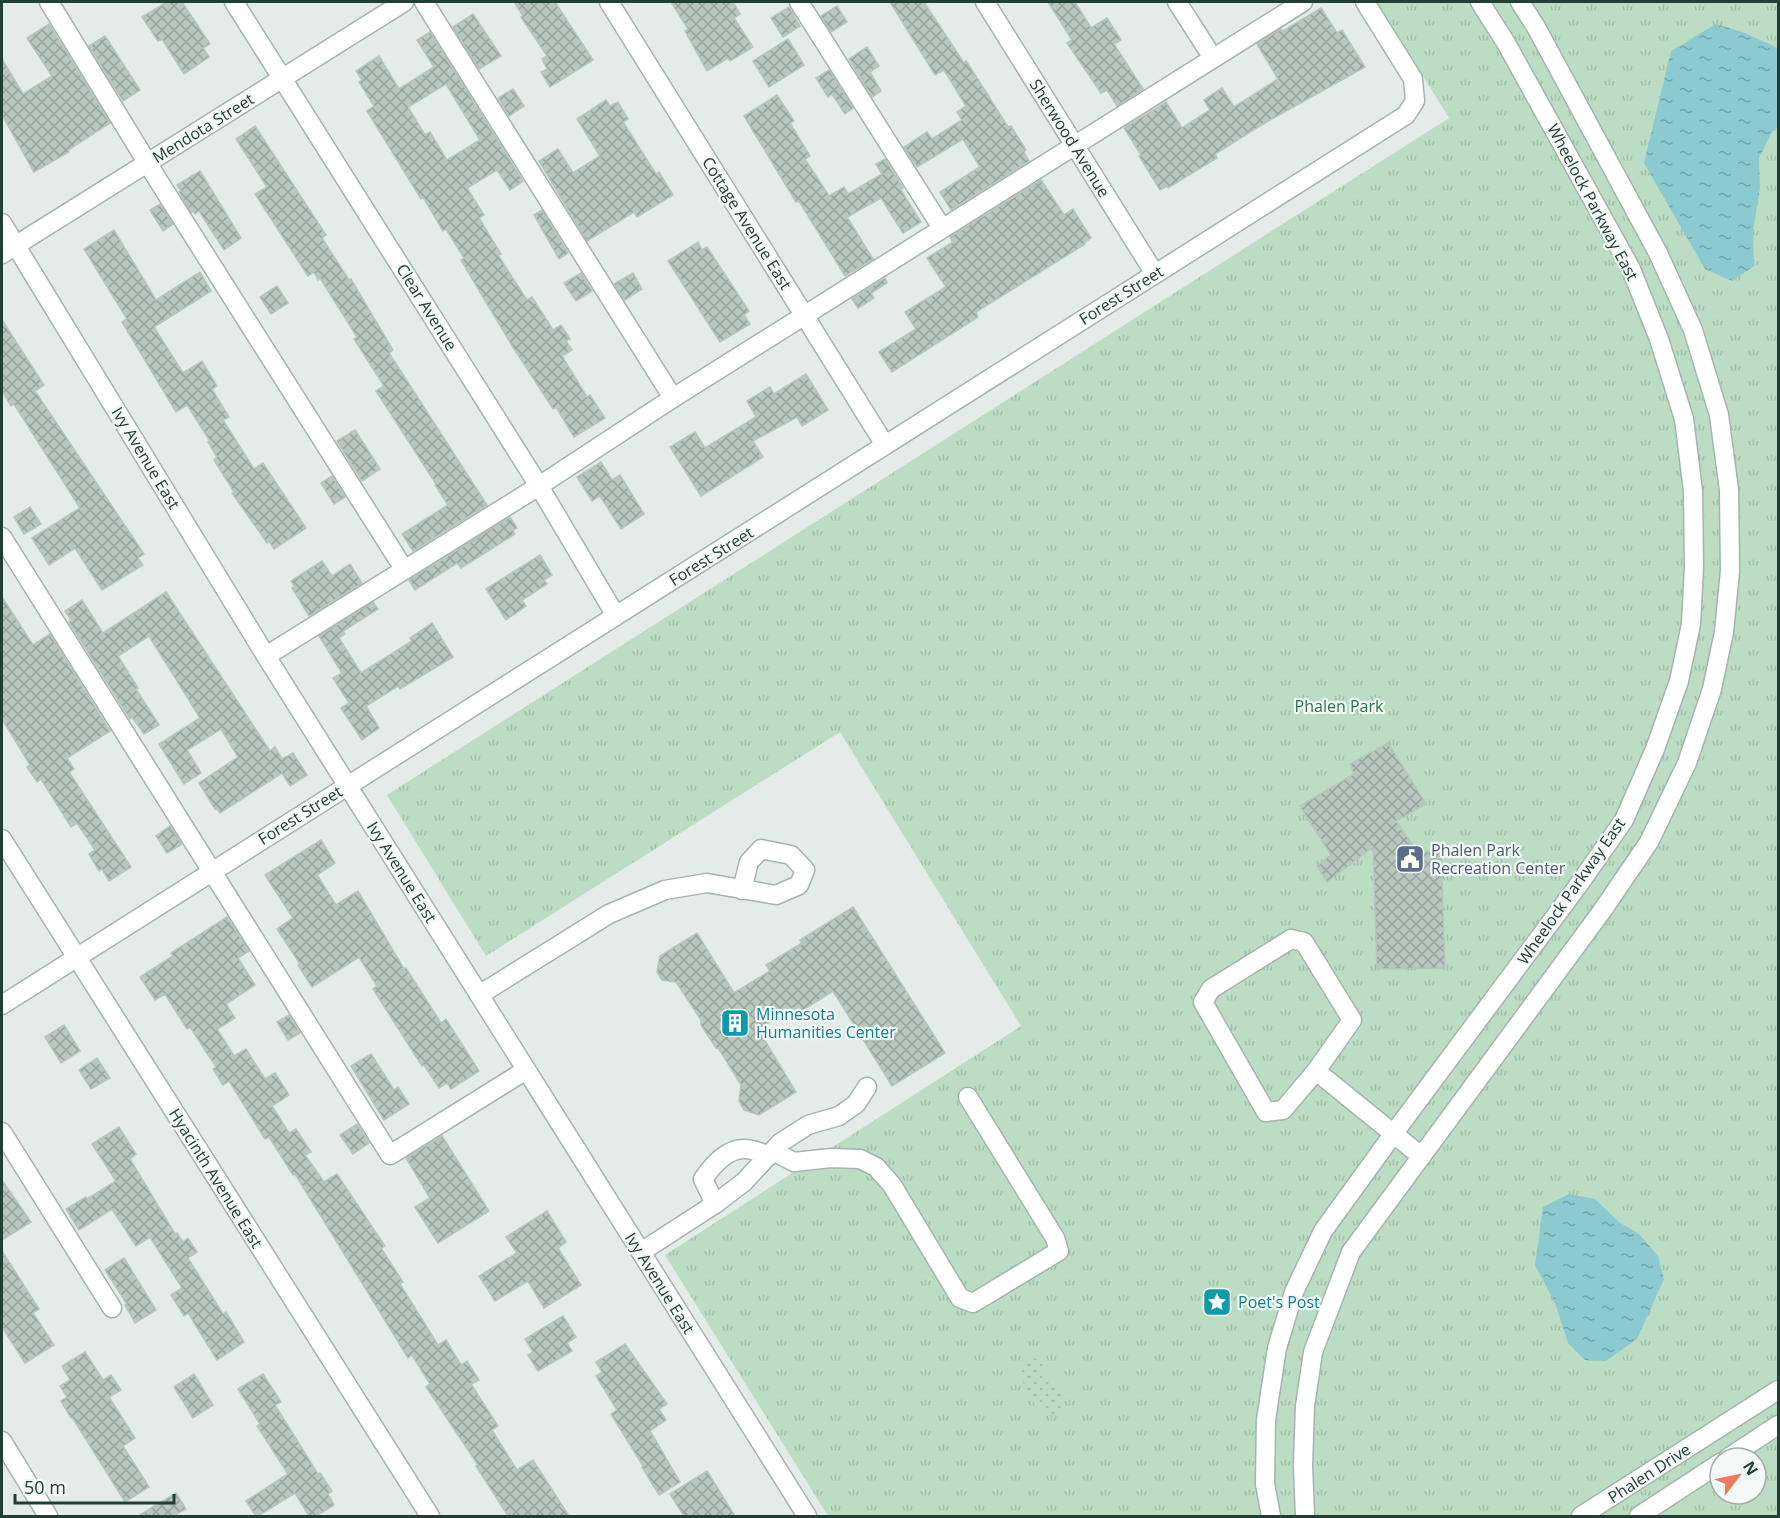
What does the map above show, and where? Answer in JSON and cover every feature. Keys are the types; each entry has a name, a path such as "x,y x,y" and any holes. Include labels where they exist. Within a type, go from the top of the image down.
{"street":[{"path":"49,2 404,569"},
{"name":"Clear Avenue","path":"234,2 539,486 615,616"},
{"name":"Mendota Street","path":"9,250 404,2"},
{"path":"424,2 673,398"},
{"name":"Cottage Avenue East","path":"609,2 885,445"},
{"path":"799,2 942,228"},
{"name":"Sherwood Avenue","path":"985,2 1155,274"},
{"path":"1177,2 1213,58"},
{"path":"266,656 539,486 804,315 1303,2"},
{"name":"Forest Street","path":"2,1005 1406,115 1415,101 1413,79 1365,2"},
{"name":"Wheelock Parkway East","path":"1271,1516 1265,1484 1266,1420 1277,1348 1294,1292 1323,1231 1624,820 1655,748 1678,681 1691,624 1694,567 1693,491 1684,419 1659,339 1631,269 1506,43 1480,2"},
{"name":"Wheelock Parkway East","path":"1305,1516 1303,1465 1305,1406 1313,1352 1351,1252 1602,911 1649,842 1687,763 1712,689 1724,632 1730,571 1729,490 1719,415 1694,330 1658,253 1536,27 1520,2"},
{"name":"Ivy Avenue East","path":"2,223 9,250 807,1516"},
{"path":"2,537 390,1155 526,1070"},
{"name":"Hyacinth Avenue East","path":"2,839 430,1516"},
{"path":"479,995 609,914 665,890 706,883 742,890"},
{"path":"1291,939 1304,942 1352,1020 1316,1071 1282,1110 1266,1112 1203,1002 1211,989 1291,939"},
{"path":"1316,1071 1421,1156"},
{"path":"641,1252 715,1204 744,1182 780,1143 808,1125 839,1116 856,1104 867,1087"},
{"path":"715,1204 704,1179 714,1163 731,1152 745,1149 771,1154 794,1162 831,1158 860,1159 876,1167 892,1185 960,1298 974,1303 1059,1251 1055,1238 968,1097"},
{"path":"2,1132 112,1308"},
{"path":"1746,1446 1779,1424 1771,1394"},
{"name":"Phalen Drive","path":"1581,1516 1771,1394"},
{"path":"2,1441 48,1516"},
{"name":"Phalen Drive","path":"1639,1516 1708,1471"}],"green space":[{"name":"Phalen Park","path":"1377,2 1778,2 1778,1516 828,1516 665,1255 1021,1026 840,732 486,956 387,795 1449,118"},
{"path":"1034,1358 1048,1365 1043,1371 1048,1381 1062,1392 1063,1411 1055,1415 1046,1415 1026,1391 1022,1376 1022,1360"}],"water":[{"path":"1716,24 1745,33 1778,48 1778,127 1772,132 1759,158 1760,188 1753,231 1754,266 1732,281 1705,269 1644,163 1671,51"},
{"path":"1569,1194 1595,1199 1619,1222 1639,1234 1658,1256 1664,1279 1637,1339 1606,1361 1585,1360 1568,1343 1555,1303 1535,1265 1543,1207"}],"building":[{"path":"167,2 182,2 210,44 203,48 209,57 184,74 162,39 158,41 142,17"},
{"path":"514,2 555,2 593,60 550,87 541,72 547,69 542,59 547,56 521,17 523,16"},
{"path":"671,2 733,2 740,14 734,18 753,47 730,61 728,58 707,71 685,31 688,29"},
{"path":"890,2 924,2 1026,150 1024,152 1029,161 951,210 940,192 980,167 963,139 917,167 904,147 927,132 932,139 962,120 957,112 966,106 944,70 935,75"},
{"path":"1048,2 1075,2 1091,28 1107,18 1121,40 1114,44 1143,89 1117,106 1107,90 1101,93 1067,43 1072,40"},
{"path":"837,6 847,22 831,32 821,16"},
{"path":"789,7 800,26 783,37 771,18"},
{"path":"1321,8 1337,33 1342,30 1365,67 1263,124 1215,154 1217,158 1168,188 1167,186 1160,190 1124,128 1166,102 1182,128 1210,110 1204,100 1222,88 1234,107 1278,79 1257,44"},
{"path":"473,14 501,56 479,69 453,27"},
{"path":"49,24 110,123 68,150 69,152 34,172 2,115 2,59 23,94 52,76 27,38"},
{"path":"430,32 523,181 510,190 497,170 467,188 484,215 479,218 501,254 498,255 527,300 532,297 553,330 561,325 570,339 566,341 572,350 562,356 587,397 590,395 605,418 574,437 556,407 553,409 511,344 461,260 464,258 446,229 443,231 423,197 421,199 367,111 374,106 359,82 362,80 356,71 379,56 399,89 434,67 417,40","holes":["446,84 480,140 447,160 430,132 425,135 408,107"]},
{"path":"105,36 140,90 123,101 89,46"},
{"path":"788,39 804,65 769,87 753,61"},
{"path":"867,47 879,66 870,72 881,91 872,97 849,59"},
{"path":"829,70 853,108 845,114 832,94 828,97 816,78"},
{"path":"513,89 524,106 509,116 498,98"},
{"path":"777,95 794,121 790,123 810,156 805,159 829,196 844,187 848,194 882,174 876,164 885,159 921,222 903,233 881,198 847,217 873,259 845,276 799,201 796,202 744,116"},
{"path":"606,100 610,106 618,102 628,119 623,122 656,174 659,172 673,195 637,217 634,212 587,241 539,161 558,149 573,173 600,156 577,119"},
{"path":"255,126 326,235 322,238 349,280 351,279 393,350 389,353 487,505 413,551 402,534 448,505 376,391 384,386 354,339 357,337 320,278 318,280 314,272 308,276 255,194 267,187 236,139"},
{"path":"200,171 241,238 224,250 199,211 195,214 191,212 179,192 181,191 177,185"},
{"path":"1041,180 1064,215 1073,209 1091,238 976,312 978,317 892,372 879,352 916,329 905,312 946,287 927,258 953,242 950,237"},
{"path":"160,204 173,224 163,231 150,210"},
{"path":"542,210 568,253 559,259 534,215"},
{"path":"114,230 156,300 200,272 211,291 154,327 183,373 202,361 217,386 212,389 229,417 223,420 254,469 263,463 306,528 274,549 269,541 267,543 232,493 234,492 214,460 217,457 208,442 210,441 187,405 176,412 122,322 127,319 84,249"},
{"path":"698,242 702,250 707,247 749,311 744,315 750,324 720,342 668,261"},
{"path":"581,273 592,291 576,301 564,283"},
{"path":"633,273 642,289 625,300 614,284"},
{"path":"885,278 887,283 871,293 874,298 858,308 852,299"},
{"path":"277,286 288,303 271,314 260,297"},
{"path":"2,320 44,385 35,391 144,554 138,558 143,565 102,590 75,548 49,565 32,538 80,508 14,404 11,406 2,391"},
{"path":"806,374 828,410 802,426 797,417 753,441 763,457 701,496 670,447 695,432 705,448 756,417 747,401 770,387 774,394"},
{"path":"355,430 380,469 362,481 337,441"},
{"path":"601,462 612,480 620,475 644,514 621,529 600,496 592,501 577,477"},
{"path":"332,476 345,497 334,504 321,483"},
{"path":"30,507 41,524 24,534 14,517"},
{"path":"510,517 517,528 513,530 515,534 461,568 457,563 415,590 409,580"},
{"path":"540,555 552,575 544,580 547,584 522,600 526,606 506,620 486,589"},
{"path":"322,561 332,576 350,564 362,583 309,616 292,588 295,587 291,581"},
{"path":"166,592 270,751 275,747 282,759 293,753 307,775 290,786 282,773 220,813 217,808 215,809 199,783 238,757 221,729 187,750 201,773 184,784 159,744 200,718 149,636 118,656 159,725 144,734 132,717 130,719 69,622 71,620 65,611 82,600 103,633"},
{"path":"2,597 33,645 50,634 110,731 67,758 74,769 69,772 131,867 109,881 102,869 99,871 89,854 95,850 77,823 71,827 41,779 37,782 27,767 30,765 2,719"},
{"path":"373,602 378,609 343,631 345,634 339,638 361,673 412,641 410,638 432,623 453,657 400,689 398,686 366,706 379,728 362,740 341,708 349,703 333,678 342,673 319,636"},
{"name":"Phalen Park Recreation Center","path":"1388,743 1426,804 1396,821 1417,851 1441,853 1445,968 1377,969 1373,847 1327,882 1317,866 1331,855 1300,806 1354,774 1350,764"},
{"path":"170,826 182,844 167,853 156,836"},
{"path":"321,840 335,863 317,875 336,905 358,891 404,969 406,968 441,1023 446,1019 479,1071 451,1089 447,1083 439,1088 424,1065 422,1066 373,989 377,986 359,957 312,987 277,929 293,918 265,875"},
{"path":"853,907 945,1053 892,1086 833,991 797,1014 793,1008 758,1029 796,1092 759,1115 744,1110 739,1101 741,1085 701,1025 701,1020 676,982 662,980 657,972 660,956 697,933 734,993 770,971 766,965 802,943 800,940"},
{"path":"227,917 249,951 238,958 255,985 226,1004 235,1018 217,1029 234,1056 246,1049 265,1079 275,1073 289,1095 272,1106 289,1133 296,1129 311,1152 305,1155 324,1182 337,1174 385,1246 381,1248 403,1282 400,1284 438,1345 446,1340 461,1365 467,1361 479,1380 471,1384 498,1426 492,1430 517,1470 533,1460 569,1516 508,1516 476,1466 478,1465 426,1387 430,1384 412,1355 408,1358 295,1174 293,1175 269,1137 265,1139 229,1081 223,1085 213,1069 216,1067 190,1027 187,1029 165,994 155,1000 140,977 173,956 171,953"},
{"path":"289,1015 300,1033 288,1040 277,1022"},
{"path":"64,1025 80,1051 61,1063 45,1037"},
{"path":"371,1054 394,1090 398,1087 409,1104 384,1120 351,1066"},
{"path":"97,1058 110,1078 91,1089 79,1070"},
{"path":"357,1124 369,1143 353,1154 340,1135"},
{"path":"119,1127 136,1154 130,1159 175,1234 177,1233 183,1242 188,1238 197,1252 188,1258 223,1314 226,1312 244,1342 217,1360 188,1313 184,1316 171,1295 182,1288 150,1237 136,1246 112,1209 79,1230 66,1209 116,1181 92,1144"},
{"path":"442,1136 489,1211 438,1243 415,1207 430,1198 406,1158"},
{"path":"2,1180 31,1222 2,1240"},
{"path":"547,1211 566,1242 558,1248 581,1285 544,1308 528,1281 495,1301 479,1276 517,1253 506,1237"},
{"path":"2,1251 39,1309 33,1313 54,1345 25,1363 2,1327"},
{"path":"124,1258 156,1310 135,1323 125,1305 127,1304 105,1270"},
{"path":"563,1316 576,1337 567,1343 572,1351 538,1371 528,1355 533,1352 525,1339"},
{"path":"625,1344 667,1404 659,1409 666,1420 650,1431 680,1482 659,1495 611,1414 617,1410 596,1376 602,1372 596,1362"},
{"path":"85,1352 103,1380 111,1375 121,1390 109,1397 135,1438 123,1446 149,1487 125,1502 61,1401 67,1397 60,1386 70,1380 62,1366"},
{"path":"194,1374 213,1405 193,1418 174,1387"},
{"path":"263,1374 281,1402 275,1405 318,1474 320,1473 332,1491 328,1494 334,1505 316,1516 309,1516 295,1493 258,1516 246,1501 288,1474 257,1426 260,1424 238,1389"},
{"path":"707,1471 735,1516 684,1516 670,1494"},
{"path":"176,1493 186,1509 173,1516 138,1516"}],"place":[{"name":"Phalen Park Recreation Center","path":"1410,859"},
{"name":"Minnesota Humanities Center","path":"735,1023"},
{"name":"Poet's Post","path":"1217,1302"}]}
